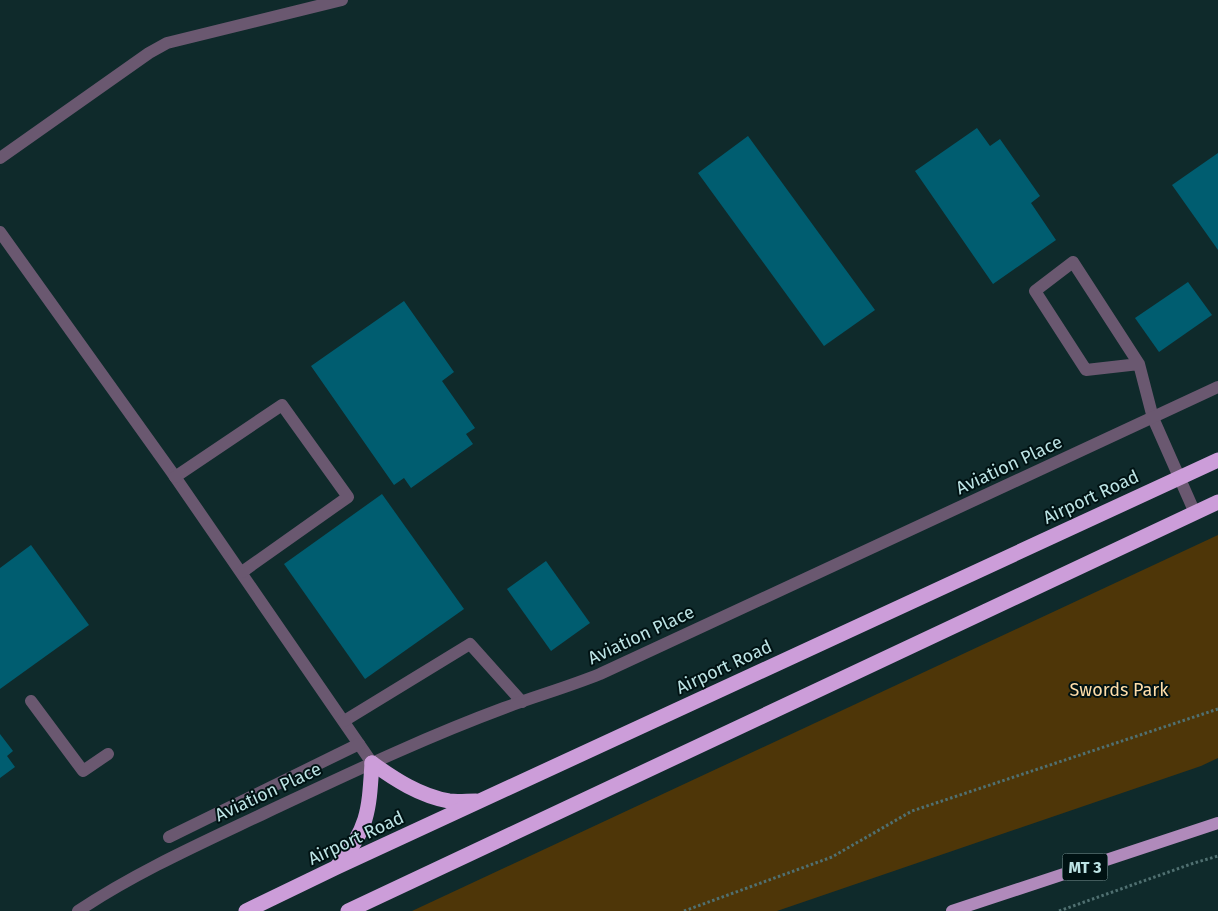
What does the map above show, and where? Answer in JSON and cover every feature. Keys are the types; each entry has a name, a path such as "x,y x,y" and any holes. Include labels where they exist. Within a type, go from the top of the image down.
{"highway":[{"name":"Airport Road","path":"246,911 337,867 1218,460"},
{"path":"348,911 1218,502"},
{"path":"372,763 393,778 430,795 449,801 480,801"},
{"path":"337,867 350,852 363,827 369,808 372,763"}],"main road":[{"name":"MT 3","path":"952,911 1218,823"}],"street":[{"path":"0,158 149,53 167,43 342,0"},
{"path":"0,232 242,572 372,763"},
{"path":"1139,364 1086,370 1035,291 1073,262 1139,364 1153,418 1195,513"},
{"name":"Aviation Place","path":"78,911 150,868 426,738 600,674 1218,387"},
{"path":"175,477 282,404 348,497 242,572"},
{"path":"344,721 470,644 522,702"},
{"path":"31,702 83,771 108,754"},
{"path":"169,837 360,744"}],"path":[{"path":"684,911 832,857 912,811 1218,709"},
{"path":"1060,911 1218,856"}],"green space":[{"name":"Swords Park","path":"1218,535 1218,758 1201,766 777,911 412,911"}],"building":[{"path":"977,128 990,146 1000,139 1040,196 1031,203 1056,240 993,284 915,171"},
{"path":"748,136 875,310 824,346 698,173"},
{"path":"1218,153 1218,250 1172,185"},
{"path":"1188,282 1212,315 1159,352 1135,318"},
{"path":"404,301 454,372 442,381 475,428 466,434 473,444 411,488 404,478 394,485 311,366"},
{"path":"382,494 464,609 365,679 284,564"},
{"path":"31,545 89,625 0,689 0,568"},
{"path":"546,561 590,623 551,651 507,589"},
{"path":"0,734 13,751 7,756 15,767 0,778"}]}
